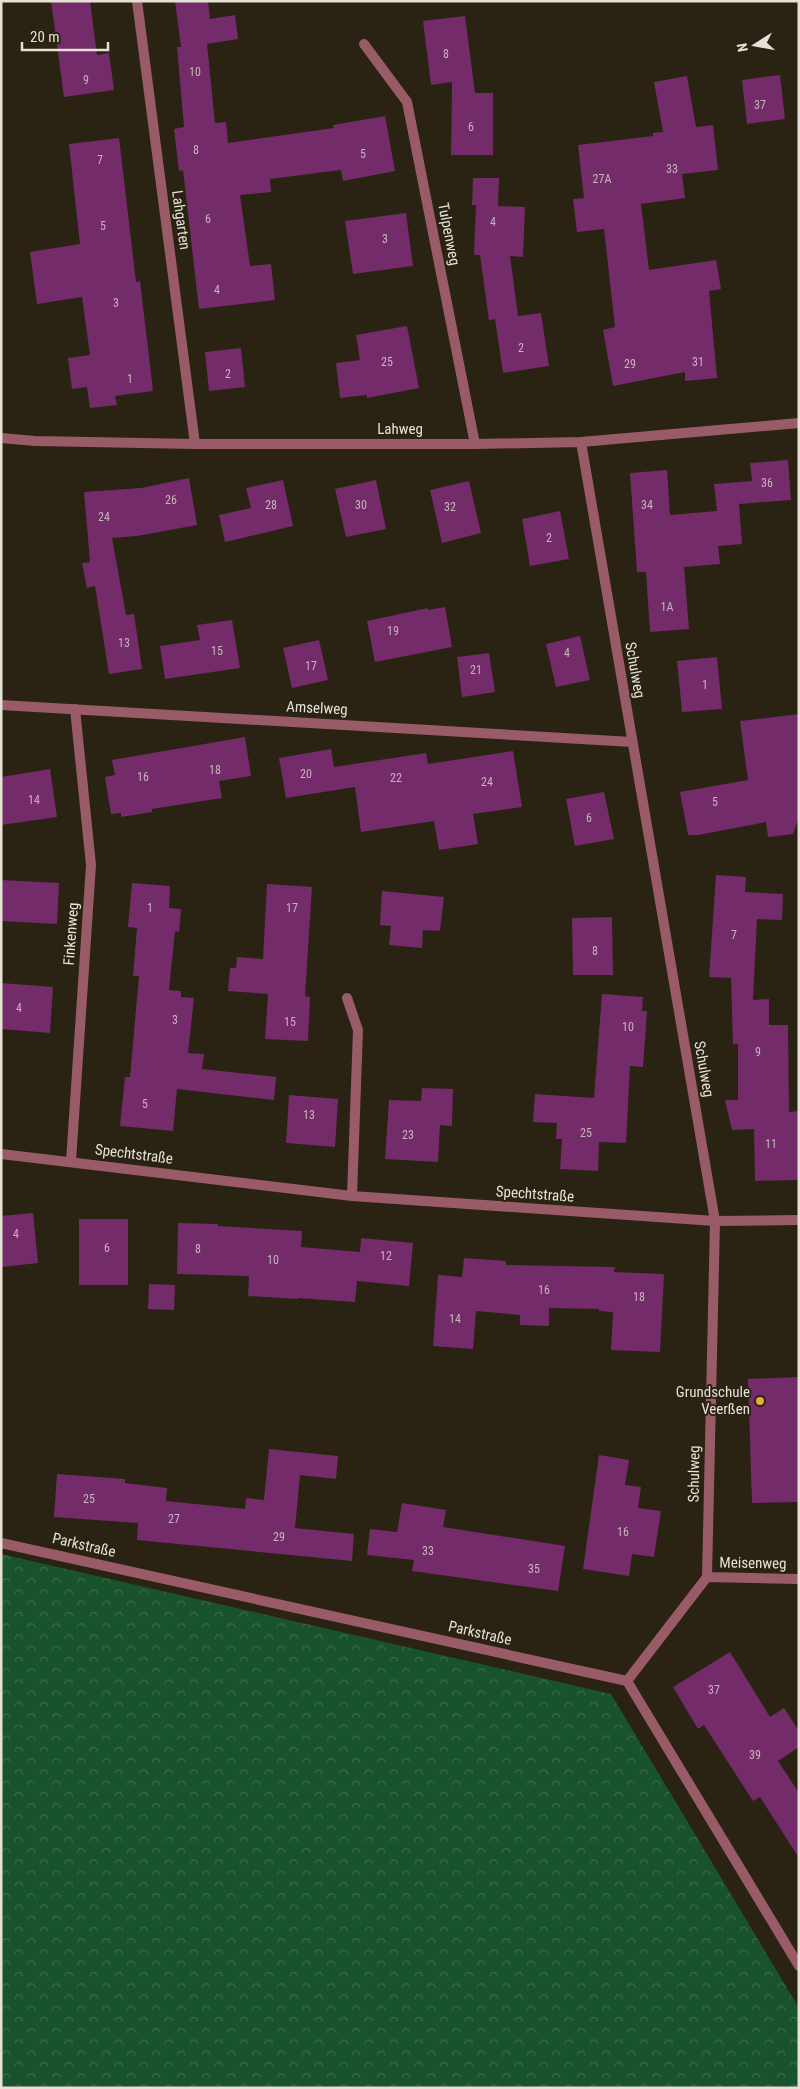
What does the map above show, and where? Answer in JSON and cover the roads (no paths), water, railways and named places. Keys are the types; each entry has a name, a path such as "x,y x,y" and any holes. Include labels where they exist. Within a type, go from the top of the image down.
{"street":[{"name":"Lahgarten","path":"137,1 196,444"},
{"name":"Tulpenweg","path":"364,44 407,102 475,444"},
{"name":"Lahweg","path":"1,438 34,441 196,444 475,444 581,442 799,423"},
{"name":"Schulweg","path":"581,442 715,1221 707,1577"},
{"name":"Amselweg","path":"1,705 632,742"},
{"name":"Finkenweg","path":"71,1161 91,865 75,709"},
{"path":"347,998 358,1030 352,1196"},
{"name":"Spechtstraße","path":"1,1154 352,1196 715,1221 799,1220"},
{"name":"Parkstraße","path":"1,1542 627,1681"},
{"path":"707,1577 627,1681 799,1966"},
{"name":"Meisenweg","path":"707,1577 799,1579"}],"place":[{"name":"Grundschule Veerßen","path":"760,1401"}]}
